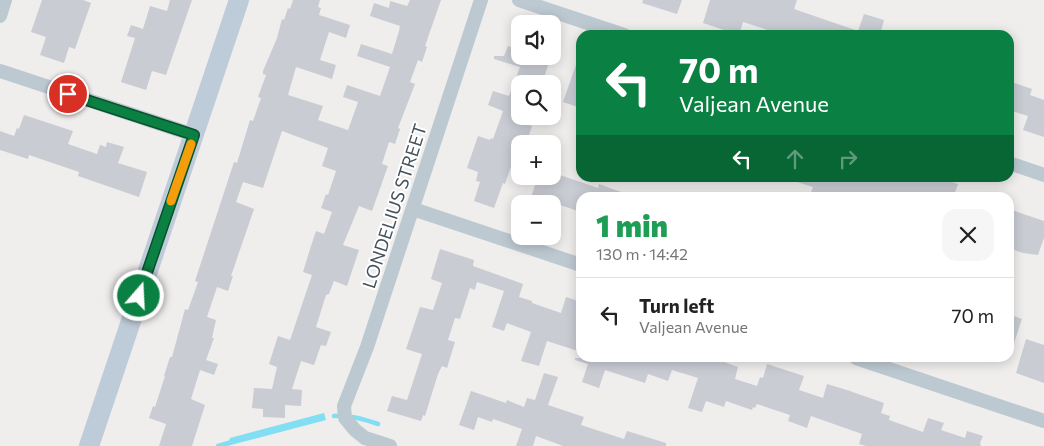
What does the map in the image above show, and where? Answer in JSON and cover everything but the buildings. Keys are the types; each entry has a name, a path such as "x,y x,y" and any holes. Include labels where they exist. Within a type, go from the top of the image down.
{"main road":[{"path":"89,446 240,0"}],"street":[{"path":"0,16 5,0"},
{"name":"LONDELIUS STREET","path":"390,446 365,438 348,422 344,411 347,395 367,347 481,0"},
{"path":"519,0 609,30"},
{"path":"0,71 194,135"},
{"path":"1014,165 1044,175"},
{"path":"413,208 576,263"},
{"path":"868,362 1044,421"}],"water":[{"path":"324,413 326,420 227,446 230,438"}],"waterway":[{"path":"334,416 346,416 378,424"},
{"path":"218,446 232,442"}],"slow traffic":[{"path":"171,201 191,144"}],"route":[{"path":"68,94 194,135 139,296"}]}
